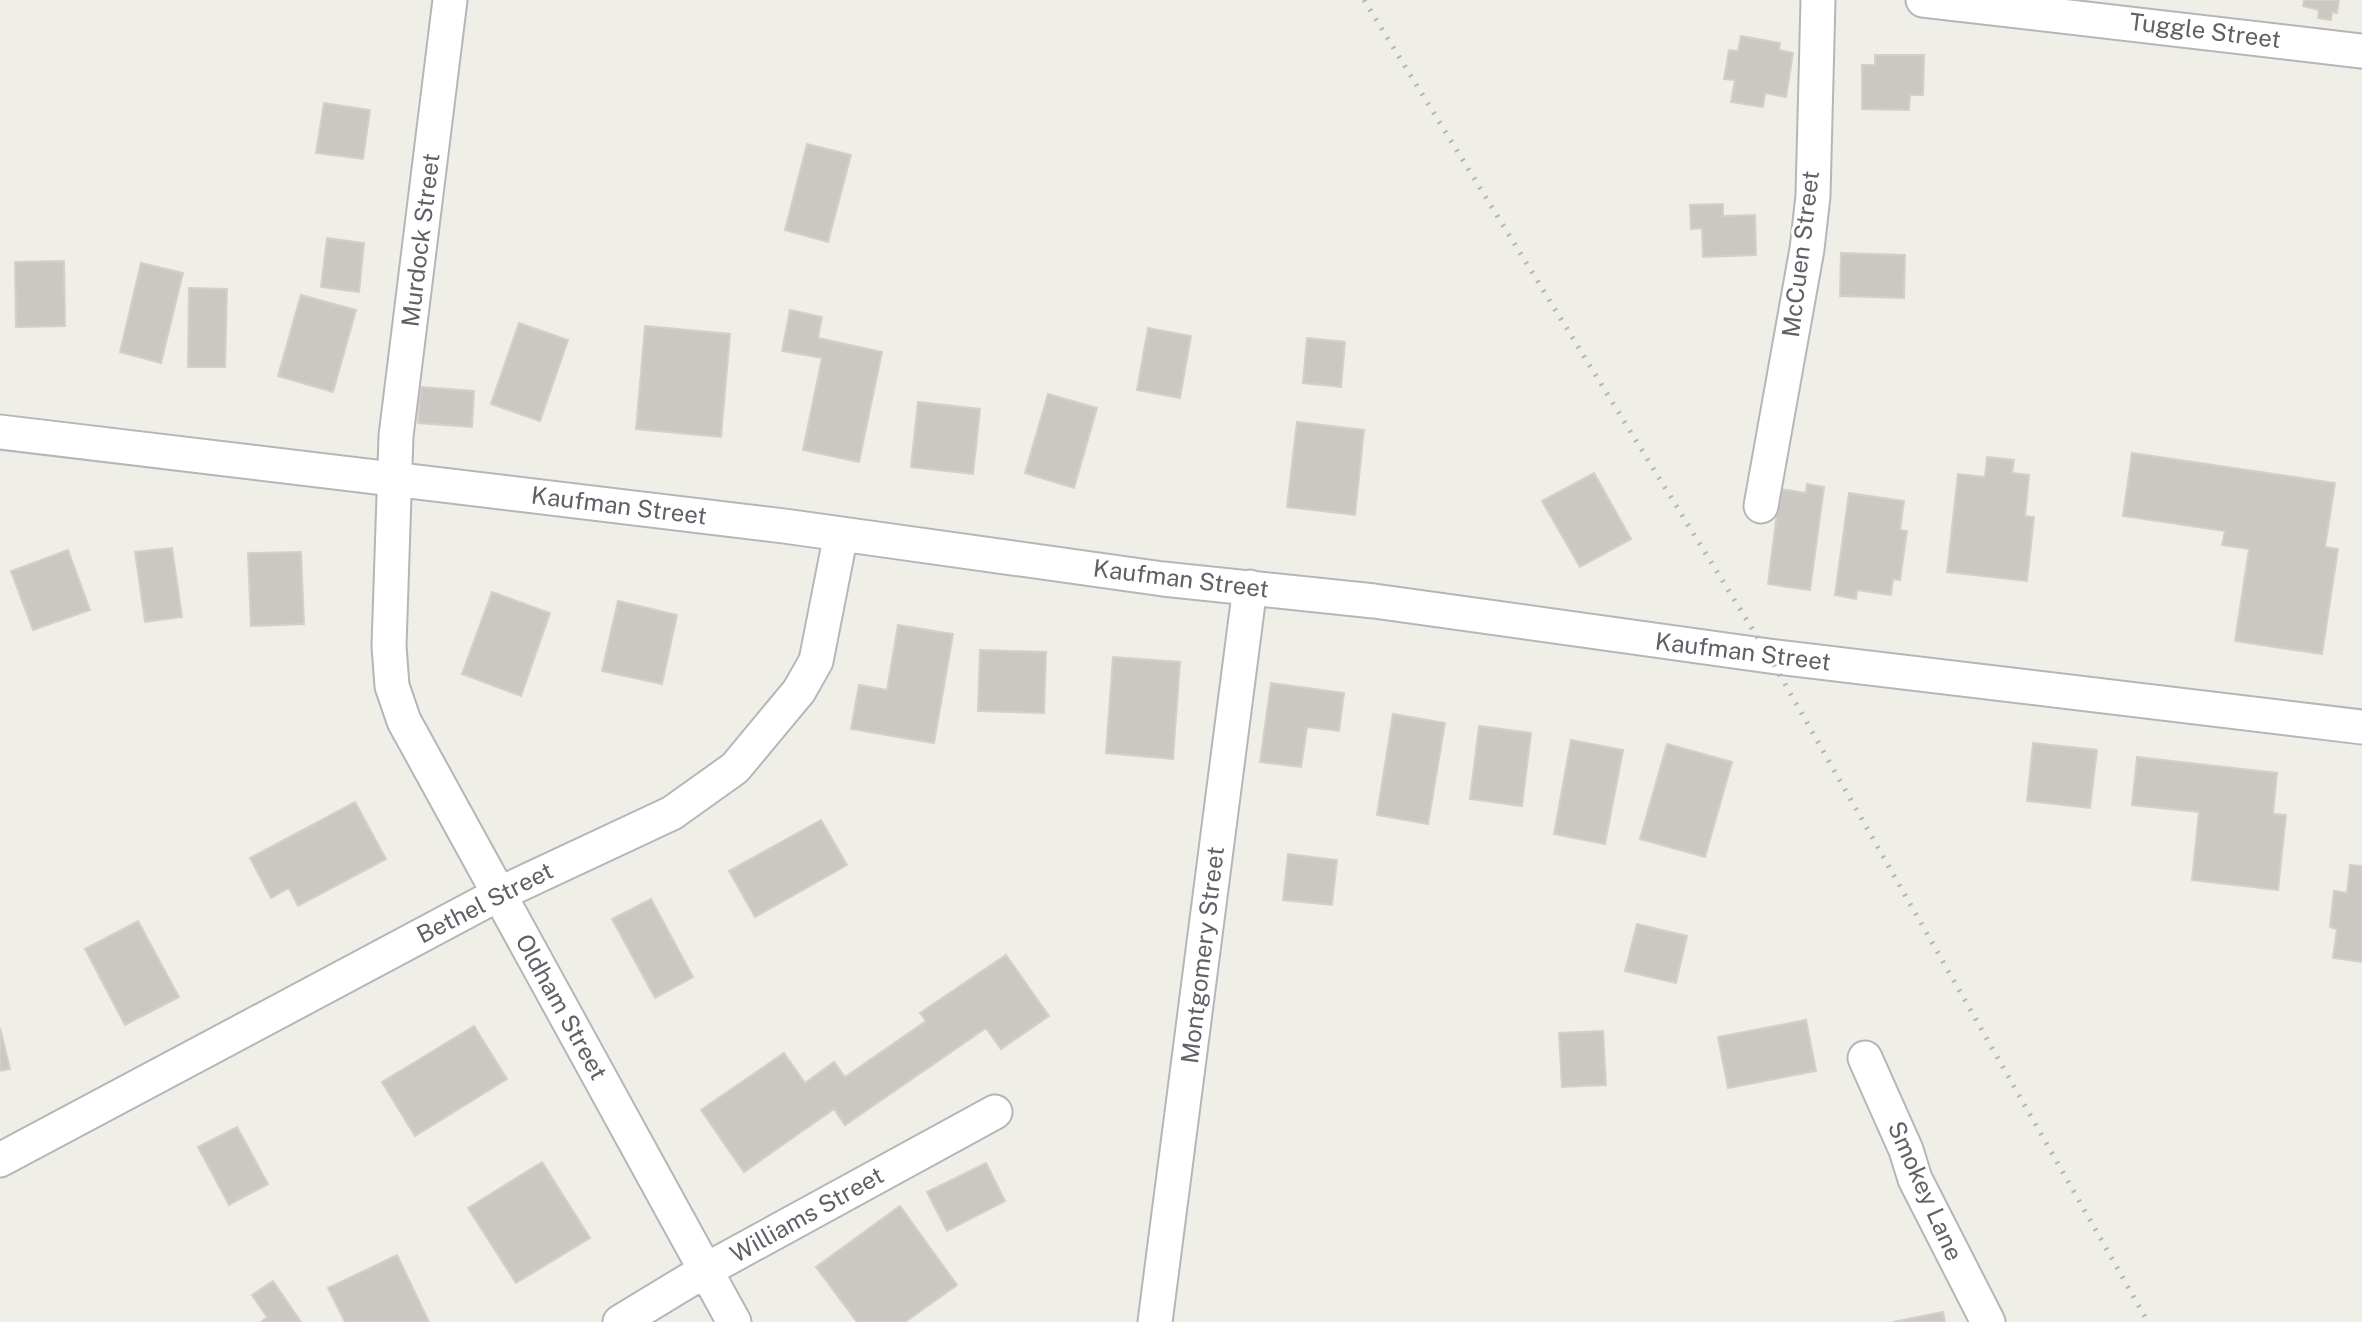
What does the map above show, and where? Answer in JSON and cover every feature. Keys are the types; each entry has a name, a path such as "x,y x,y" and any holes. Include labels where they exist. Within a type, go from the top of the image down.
{"street":[{"name":"Murdock Street","path":"394,480 396,436 450,0"},
{"name":"McCuen Street","path":"1761,506 1807,249 1812,196 1818,0"},
{"name":"Tuggle Street","path":"1923,0 2362,51"},
{"name":"Kaufman Street","path":"0,432 841,534 1150,577 1374,601 1769,656 2362,727"},
{"name":"Oldham Street","path":"394,480 389,646 392,685 404,721 734,1322"},
{"name":"Bethel Street","path":"0,1160 499,894 672,813 735,768 799,691 816,661 841,534"},
{"name":"Montgomery Street","path":"1155,1322 1250,587"},
{"name":"Smokey Lane","path":"1865,1058 1906,1150 1915,1179 1988,1322"},
{"name":"Williams Street","path":"620,1322 706,1270 995,1112"}],"building":[{"path":"2304,0 2339,0 2337,13 2332,12 2331,20 2318,18 2319,10 2303,6"},
{"path":"1741,36 1780,43 1779,50 1793,53 1786,97 1765,93 1763,107 1731,102 1735,80 1724,79 1729,50 1738,51"},
{"path":"1875,55 1924,55 1923,95 1910,95 1909,110 1862,109 1862,65 1875,65"},
{"path":"324,103 370,110 363,159 316,153"},
{"path":"807,144 851,155 828,242 785,230"},
{"path":"1723,204 1723,216 1755,215 1756,255 1703,257 1702,228 1691,229 1690,205"},
{"path":"327,238 364,243 359,292 321,287"},
{"path":"1841,253 1905,255 1904,298 1840,296"},
{"path":"64,261 65,326 16,327 15,262"},
{"path":"141,263 183,273 161,363 120,352"},
{"path":"189,288 227,289 225,367 188,367"},
{"path":"301,295 356,310 333,392 278,376"},
{"path":"790,310 822,317 818,338 882,352 859,462 803,450 822,358 782,351"},
{"path":"519,323 568,340 540,421 491,404"},
{"path":"645,326 730,334 721,437 636,429"},
{"path":"1148,328 1191,336 1180,398 1137,390"},
{"path":"1307,338 1345,342 1341,387 1303,383"},
{"path":"421,387 474,391 472,427 418,423"},
{"path":"1048,394 1097,408 1074,488 1025,473"},
{"path":"918,402 980,409 973,474 911,467"},
{"path":"1297,422 1364,430 1355,515 1287,507"},
{"path":"2132,453 2335,483 2325,547 2338,549 2322,654 2235,641 2249,549 2222,545 2225,531 2123,516"},
{"path":"1987,457 2014,460 2012,473 2029,475 2025,516 2034,517 2027,581 1947,572 1958,474 1985,477"},
{"path":"1594,473 1631,539 1580,567 1542,501"},
{"path":"1807,484 1824,487 1810,590 1768,584 1780,489 1806,493"},
{"path":"1849,493 1904,501 1900,530 1907,531 1900,580 1893,579 1891,595 1857,590 1856,599 1835,595"},
{"path":"172,548 182,617 145,622 135,552"},
{"path":"68,550 90,610 33,630 11,571"},
{"path":"301,552 304,624 251,626 248,553"},
{"path":"492,592 550,613 521,696 462,674"},
{"path":"618,601 677,615 662,684 602,671"},
{"path":"898,625 953,634 934,743 851,729 859,685 887,690"},
{"path":"980,650 1046,652 1044,713 978,711"},
{"path":"1113,657 1180,662 1173,759 1106,753"},
{"path":"1271,683 1344,693 1339,731 1307,727 1301,767 1260,762"},
{"path":"1393,714 1445,723 1428,824 1377,815"},
{"path":"1479,726 1531,733 1522,806 1470,799"},
{"path":"1571,740 1623,750 1605,844 1554,834"},
{"path":"2033,743 2097,750 2090,808 2027,801"},
{"path":"1667,744 1732,762 1705,857 1640,839"},
{"path":"2137,757 2277,773 2273,814 2286,815 2278,890 2192,880 2199,812 2132,805"},
{"path":"355,802 386,859 298,906 289,888 271,898 250,858"},
{"path":"821,820 847,865 755,917 729,871"},
{"path":"1288,854 1337,860 1332,905 1283,900"},
{"path":"2350,865 2362,866 2362,962 2333,958 2337,929 2330,927 2334,891 2347,893"},
{"path":"651,899 693,977 655,998 612,919"},
{"path":"138,921 179,997 125,1025 85,949"},
{"path":"1637,924 1687,936 1676,983 1625,971"},
{"path":"1006,955 1049,1016 1001,1049 986,1028 845,1125 834,1109 744,1172 701,1110 784,1053 805,1083 834,1062 845,1077 926,1021 920,1013"},
{"path":"1806,1020 1816,1071 1728,1088 1718,1037"},
{"path":"474,1026 507,1079 415,1136 382,1082"},
{"path":"0,1028 10,1069 0,1071"},
{"path":"1603,1031 1606,1085 1562,1087 1559,1033"},
{"path":"237,1127 268,1184 229,1205 198,1147"},
{"path":"542,1162 590,1238 516,1283 468,1208"},
{"path":"986,1163 1005,1201 947,1231 927,1192"},
{"path":"900,1206 957,1285 905,1322 857,1322 816,1267"},
{"path":"397,1255 429,1322 345,1322 328,1288"},
{"path":"273,1281 301,1322 261,1322 267,1317 252,1295"},
{"path":"1943,1312 1945,1322 1893,1322"}],"railway":[{"path":"1364,0 1769,656 2148,1322"}]}
